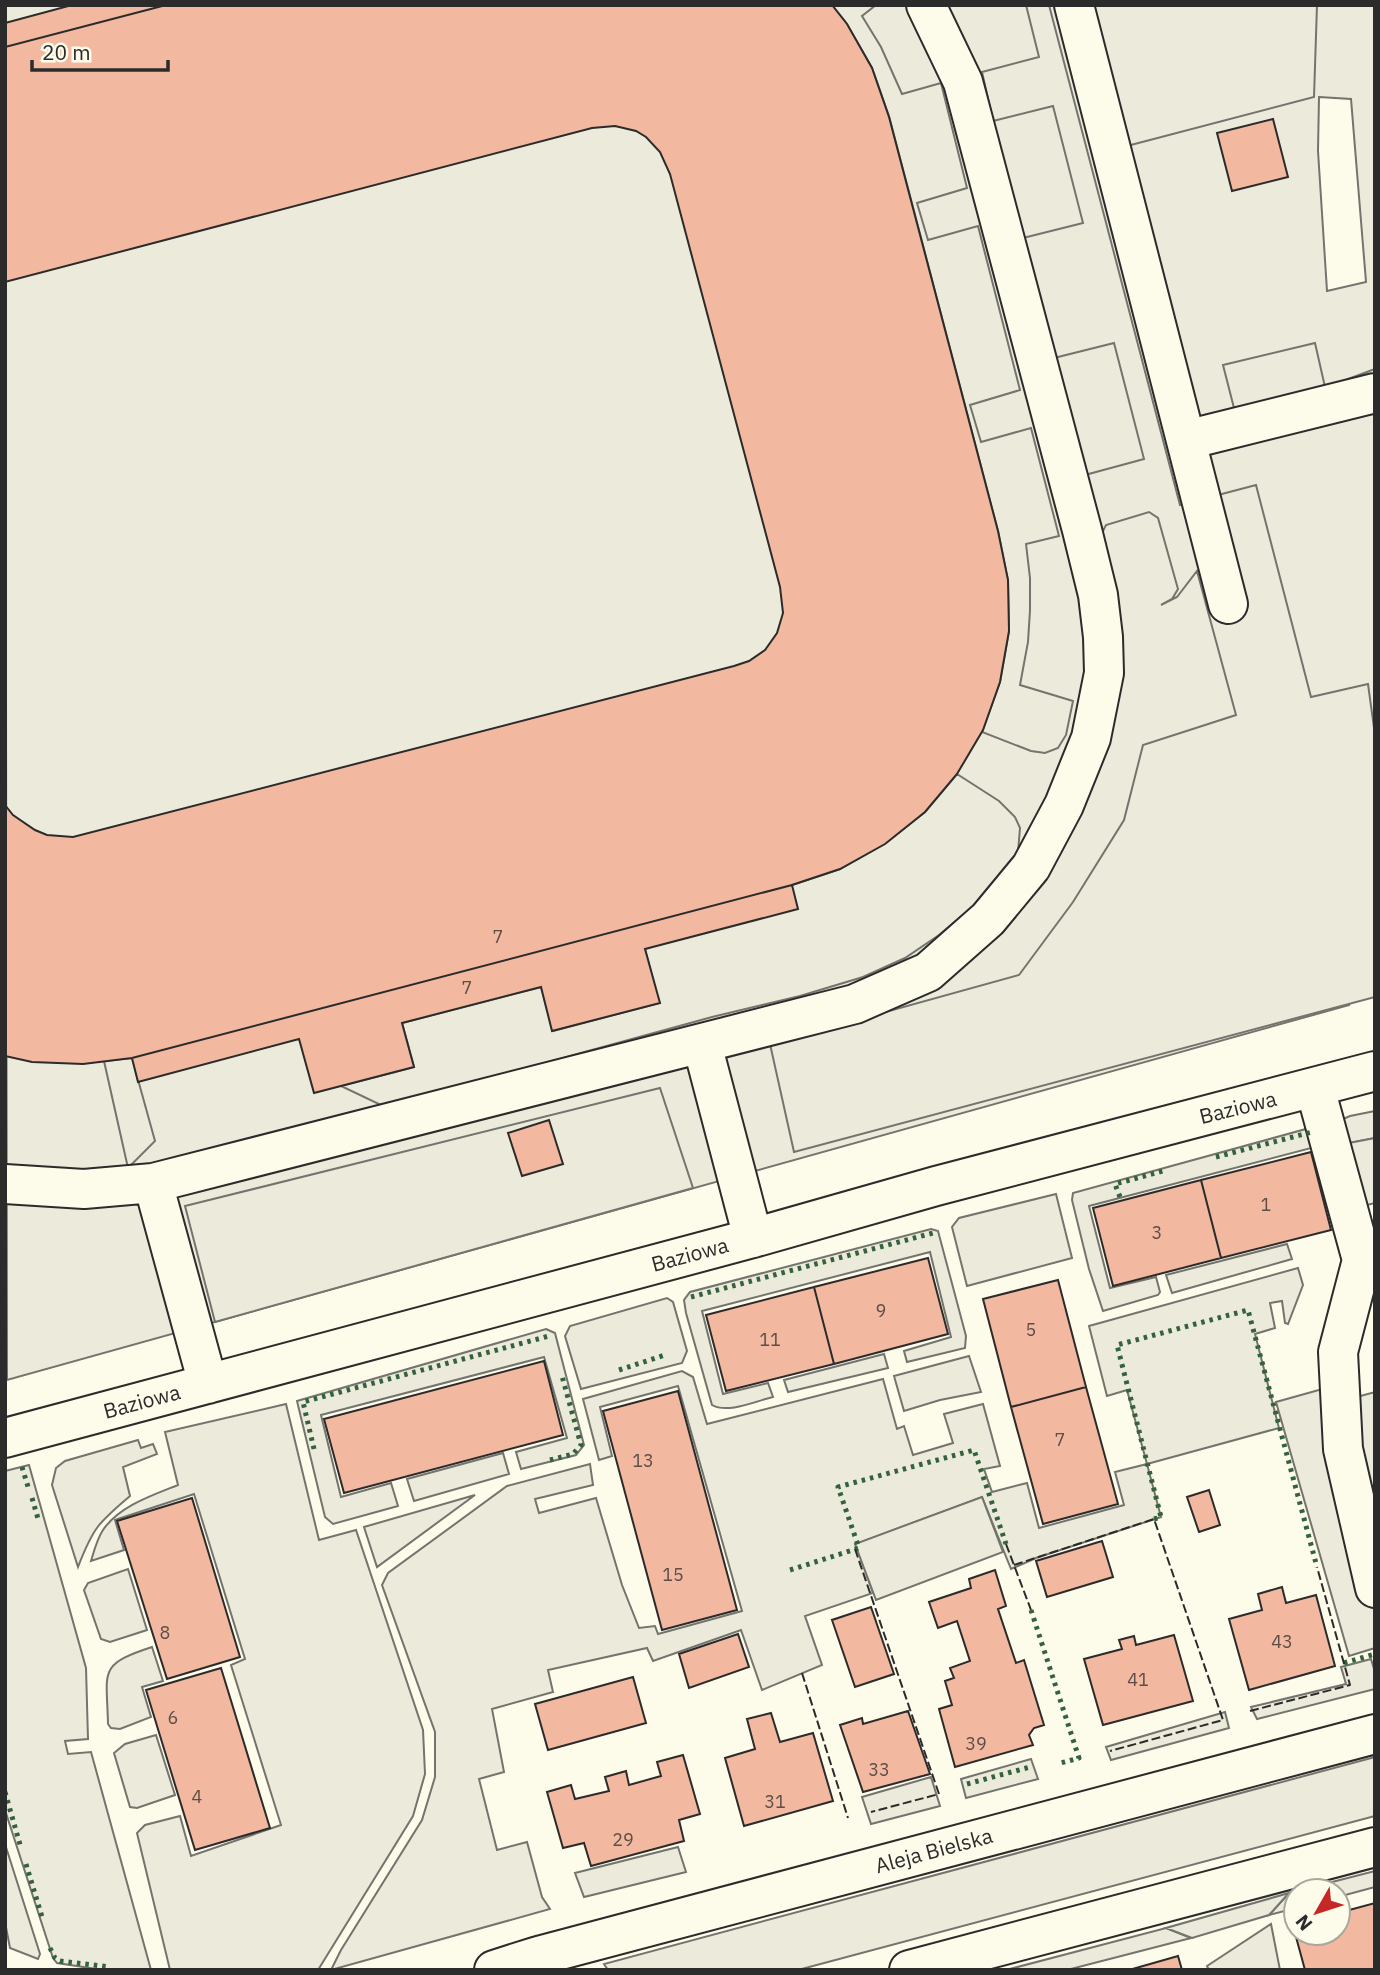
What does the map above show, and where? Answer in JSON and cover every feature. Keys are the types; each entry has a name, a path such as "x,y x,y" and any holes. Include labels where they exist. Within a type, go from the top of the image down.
{"street":[{"path":"5,1184 84,1189 153,1183 855,1004 928,972 988,919 1031,867 1064,805 1091,738 1104,673 1103,636 1097,595 963,82 926,5"},
{"path":"1074,5 1228,604"},
{"path":"1186,440 1375,393"},
{"path":"702,1045 753,1238"},
{"name":"Baziowa","path":"5,1438 753,1238 936,1186 1375,1071"},
{"path":"1315,1088 1362,1260 1338,1352 1343,1449 1375,1588"},
{"path":"153,1183 208,1384"},
{"name":"Aleja Bielska","path":"494,1970 549,1963 1375,1734"},
{"path":"909,1970 1375,1847"}],"shaded area":[{"path":"5,5 1375,5 1375,369 1332,385 1375,410 1375,871 1320,886 1349,1005 7,1380","holes":["1319,97 1351,99 1366,282 1327,291 1318,151"]},
{"path":"832,5 876,5 862,16 881,47 902,94 941,83 967,188 917,203 928,240 978,226 1020,390 970,405 981,442 1031,428 1059,536 1026,544 1030,610 1028,642 1020,685 1073,701 1066,735 1058,748 1045,753 1031,751 982,732 1000,682 1009,631 1008,580 998,531 889,116 872,68 847,24"},
{"path":"1026,5 1049,5 1180,505 1256,485 1311,697 1368,684 1375,735 1375,997 794,1152 770,1044 1019,975 1073,902 1124,820 1143,745 1236,715 1197,571 1177,597 1161,605 1172,599 1178,589 1158,518 1149,512 1106,525 1103,531 1085,475 1144,459 1114,343 1054,358 1023,238 1083,223 1053,106 993,121 982,72 1039,57"},
{"path":"1092,5 1317,5 1314,97 1127,146"},
{"path":"1315,343 1325,387 1234,408 1223,365"},
{"path":"957,774 999,801 1015,817 1020,828 1018,852 981,900 939,935 905,958 863,977 800,996 712,1017 385,1107 341,1086 414,1067 402,1023 541,987 553,1031 659,1003 645,949 792,885 840,869 887,842 925,812"},
{"path":"132,1058 155,1141 128,1168 104,1061"},
{"path":"660,1088 693,1188 215,1322 185,1206"},
{"path":"1375,1111 1375,1138 1349,1143 1336,1122"},
{"path":"1306,1129 1319,1146 1089,1206 1110,1288 1156,1277 1160,1292 1158,1295 1103,1311 1089,1269 1072,1200 1073,1193"},
{"path":"1375,1138 1375,1203 1363,1206 1349,1143"},
{"path":"1056,1194 1072,1258 967,1286 952,1227 959,1218"},
{"path":"931,1229 938,1231 966,1336 965,1348 907,1362 904,1351 951,1337 930,1252 702,1311 723,1394 768,1383 773,1397 734,1407 712,1405 686,1313 684,1300 690,1292"},
{"path":"1287,1244 1292,1259 1172,1293 1166,1275"},
{"path":"1298,1268 1303,1285 1288,1324 1285,1323 1282,1301 1270,1303 1275,1328 1255,1334 1279,1428 1147,1464 1127,1390 1107,1396 1089,1326"},
{"path":"667,1298 673,1302 687,1351 682,1363 581,1389 565,1336 570,1326"},
{"path":"546,1329 555,1333 584,1445 576,1455 521,1469 516,1452 567,1438 544,1357 321,1415 341,1497 391,1483 398,1506 333,1524 325,1517 297,1401"},
{"path":"884,1354 888,1368 788,1392 784,1380"},
{"path":"969,1356 981,1392 904,1411 894,1376"},
{"path":"682,1371 693,1377 707,1424 883,1379 897,1429 904,1426 913,1455 953,1443 944,1414 983,1404 1000,1466 984,1469 992,1492 1027,1483 1039,1528 1124,1505 1115,1472 1147,1464 1161,1517 1036,1558 1011,1569 982,1497 856,1544 873,1593 805,1616 822,1665 762,1690 741,1630 653,1661 647,1648 548,1670 553,1692 492,1709 504,1772 479,1779 497,1850 527,1842 542,1897 550,1909 331,1970 422,1820 435,1777 435,1732 382,1585 388,1573 507,1486 590,1464 593,1485 535,1499 539,1513 596,1498 622,1585 639,1628 655,1626 658,1634 742,1611 678,1386 600,1407 612,1456 599,1460 583,1399"},
{"path":"1326,1388 1331,1404 1375,1392 1375,1648 1349,1656 1276,1402"},
{"path":"286,1404 319,1540 356,1530 423,1730 425,1774 413,1816 318,1970 170,1970 137,1833 145,1825 180,1816 191,1856 281,1825 231,1665 245,1659 194,1494 115,1520 124,1550 91,1561 101,1534 118,1514 137,1502 178,1485 165,1432"},
{"path":"138,1440 141,1448 153,1444 157,1454 123,1467 130,1496 98,1527 78,1567 52,1485 56,1468 65,1461"},
{"path":"503,1453 509,1474 414,1501 407,1479"},
{"path":"29,1465 86,1668 88,1739 65,1741 68,1754 91,1752 151,1970 103,1970 57,1963 53,1958 5,1810 5,1471"},
{"path":"475,1495 377,1567 364,1527"},
{"path":"982,1497 1003,1552 876,1600 855,1544"},
{"path":"128,1569 147,1630 110,1642 101,1639 84,1590 88,1583"},
{"path":"152,1647 163,1681 142,1687 151,1717 120,1729 111,1728 108,1724 109,1672 122,1659"},
{"path":"1371,1659 1375,1672 1375,1689 1257,1719 1251,1707 1346,1684 1341,1667"},
{"path":"1225,1712 1229,1728 1111,1760 1106,1747"},
{"path":"156,1735 175,1795 137,1808 130,1807 114,1753 125,1744"},
{"path":"1375,1757 1375,1816 798,1970 608,1970 604,1964"},
{"path":"1031,1759 1038,1779 966,1798 961,1779"},
{"path":"931,1777 940,1806 871,1824 862,1797"},
{"path":"5,1844 40,1954 38,1959 10,1948 5,1922"},
{"path":"678,1847 686,1872 584,1897 575,1873"},
{"path":"1375,1871 1375,1887 1352,1893 1352,1877"},
{"path":"1282,1895 1282,1901 1269,1915 1192,1938 1166,1928"},
{"path":"1282,1901 1282,1912 1269,1915"},
{"path":"1271,1924 1280,1970 1209,1970 1207,1966"},
{"path":"1166,1928 1191,1938 1067,1970 1006,1970"}],"building":[{"path":"72,5 832,5 847,24 872,68 889,117 998,531 1008,580 1009,631 1000,682 983,730 957,774 925,812 885,844 840,869 792,885 798,909 645,949 660,1003 552,1031 541,987 402,1023 414,1067 314,1093 299,1039 138,1082 132,1058 83,1064 32,1062 5,1056 5,805 13,815 35,830 47,835 73,837 734,666 749,661 765,650 777,633 783,613 780,587 670,174 660,152 646,137 636,131 615,126 592,128 5,282 5,23"},
{"path":"166,5 832,5 847,24 872,68 889,117 998,531 1008,580 1009,631 1000,682 983,730 957,774 925,812 885,844 840,869 792,885 132,1058 83,1064 32,1062 5,1056 5,805 13,815 35,830 47,835 73,837 734,666 749,661 765,650 777,633 783,613 780,587 670,174 660,152 636,131 615,126 592,128 5,282 5,47"},
{"path":"1273,119 1288,177 1232,191 1217,133"},
{"path":"549,1120 563,1164 522,1176 508,1133"},
{"path":"1311,1152 1331,1230 1221,1258 1201,1180"},
{"path":"1201,1180 1221,1258 1113,1286 1093,1208"},
{"path":"928,1258 948,1334 834,1364 814,1287"},
{"path":"1058,1280 1086,1387 1011,1407 983,1299"},
{"path":"814,1287 834,1364 726,1391 706,1315"},
{"path":"544,1361 563,1435 344,1493 324,1419"},
{"path":"1086,1387 1118,1504 1043,1524 1011,1407"},
{"path":"678,1391 737,1610 662,1630 603,1411"},
{"path":"1209,1490 1220,1525 1199,1532 1187,1497"},
{"path":"192,1498 240,1657 167,1679 117,1521"},
{"path":"1102,1541 1113,1577 1047,1597 1036,1561"},
{"path":"995,1570 1006,1606 998,1609 1016,1663 1024,1660 1044,1725 1034,1728 1029,1735 1033,1745 955,1767 939,1709 952,1705 945,1681 954,1678 950,1668 970,1661 957,1621 938,1628 929,1602 971,1588 969,1579"},
{"path":"1282,1587 1286,1603 1316,1595 1335,1666 1249,1690 1229,1619 1262,1610 1258,1594"},
{"path":"871,1607 894,1674 855,1687 832,1620"},
{"path":"738,1634 749,1667 689,1688 679,1654"},
{"path":"1174,1635 1193,1701 1103,1725 1084,1659 1122,1649 1119,1640 1134,1636 1136,1645"},
{"path":"221,1668 270,1828 195,1850 146,1690"},
{"path":"633,1677 646,1723 548,1750 535,1704"},
{"path":"908,1711 930,1774 863,1792 840,1725 862,1718 863,1724"},
{"path":"771,1713 780,1742 813,1733 833,1801 744,1826 725,1758 755,1749 747,1719"},
{"path":"683,1755 700,1814 679,1820 684,1841 591,1866 584,1843 563,1848 547,1792 571,1785 575,1799 609,1791 605,1777 626,1771 629,1785 661,1776 657,1762"},
{"path":"1375,1903 1375,1970 1305,1970 1299,1947 1352,1947 1352,1909"},
{"path":"1178,1956 1182,1970 1129,1970"}],"hedge":[{"path":"1216,1157 1312,1132"},
{"path":"1120,1197 1115,1184 1163,1171"},
{"path":"691,1297 933,1233"},
{"path":"1154,1519 1161,1517 1117,1345 1248,1310 1317,1567"},
{"path":"314,1449 303,1402 549,1336"},
{"path":"619,1370 665,1355"},
{"path":"550,1460 573,1454 581,1445 562,1376"},
{"path":"790,1570 859,1548 838,1487 974,1450 1006,1544"},
{"path":"22,1467 29,1490"},
{"path":"32,1498 39,1522"},
{"path":"1031,1610 1079,1758 1057,1764"},
{"path":"1344,1663 1375,1654"},
{"path":"967,1784 1030,1767"},
{"path":"5,1792 21,1848"},
{"path":"26,1864 42,1917"},
{"path":"50,1948 55,1958 60,1961 110,1967"}],"fence":[{"path":"1014,1565 1154,1519 1223,1720 1110,1751"},
{"path":"1006,1544 1031,1610"},
{"path":"855,1549 939,1794 871,1812"},
{"path":"1250,1711 1350,1685 1317,1567"},
{"path":"802,1673 848,1818"}]}
